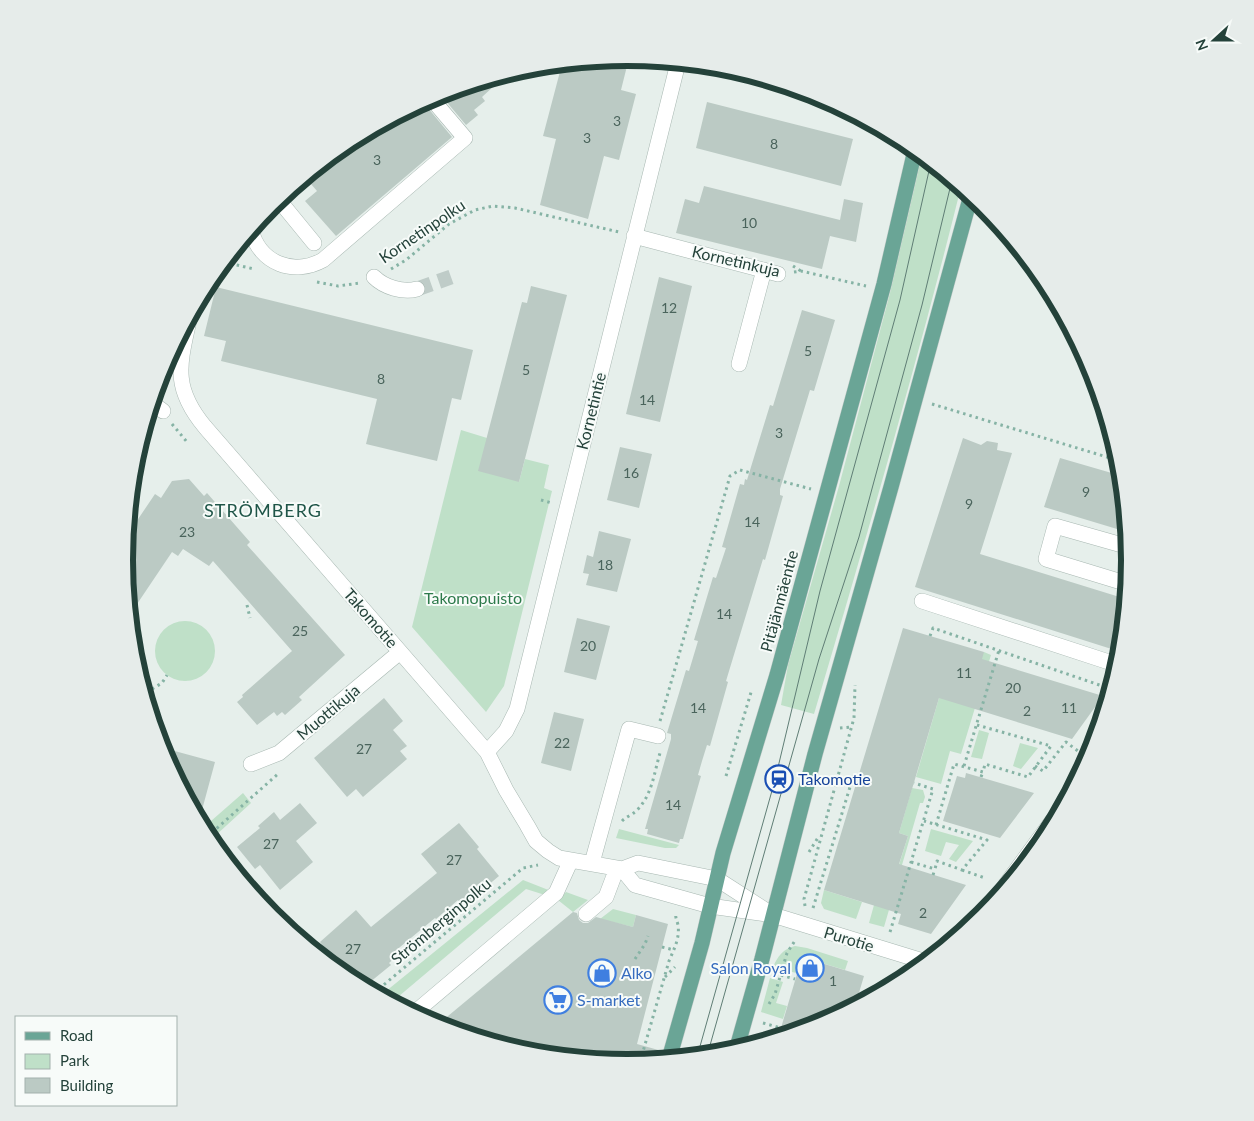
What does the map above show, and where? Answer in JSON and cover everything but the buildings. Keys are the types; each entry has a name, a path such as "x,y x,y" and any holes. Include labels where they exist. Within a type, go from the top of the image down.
{"main road":[{"name":"Pitäjänmäentie","path":"671,1053 702,943 717,879 777,675 881,294 914,158"},
{"path":"739,1042 815,754 897,468 969,204"}],"street":[{"name":"Kornetintie","path":"487,752 506,731 516,710 676,69"},
{"path":"253,238 261,250 278,264 296,268 315,265 329,256 464,138 436,105"},
{"path":"284,206 314,243"},
{"name":"Kornetinkuja","path":"634,236 771,272"},
{"path":"739,364 771,272"},
{"path":"374,277 380,283 390,286 408,291 417,289"},
{"name":"Takomotie","path":"183,343 180,371 186,397 192,410 487,752 506,790 536,841 559,858 619,869 638,863 717,879 773,915"},
{"path":"1120,582 1046,559 1055,526 1121,545"},
{"path":"922,602 1111,663"},
{"name":"Muottikuja","path":"251,764 279,753 400,652"},
{"path":"592,863 629,729 657,736"},
{"path":"419,1009 556,893 571,860"},
{"path":"586,914 606,897 619,869 635,885 710,906 773,915"},
{"name":"Purotie","path":"773,915 918,960"}],"path":[{"name":"Kornetinpolku","path":"310,281 338,286 362,282 406,260 449,224 476,210 493,206 516,208 634,236"},
{"path":"232,264 263,271"},
{"name":"Kornetinkuja","path":"771,272 802,271 868,287"},
{"path":"932,404 1110,457"},
{"path":"618,826 643,803 650,790 661,747 657,736 730,476 740,470 814,490"},
{"path":"541,500 556,504"},
{"path":"247,605 250,618"},
{"path":"930,636 933,628 1104,687"},
{"path":"964,766 999,650"},
{"path":"152,688 162,683 167,675"},
{"path":"977,725 1051,746 1028,777 985,764 981,777"},
{"path":"839,728 852,727"},
{"path":"1035,766 1043,771 1066,742 1078,751"},
{"path":"936,825 954,764 983,772"},
{"path":"813,908 854,774"},
{"path":"890,932 933,789 914,783"},
{"path":"924,821 986,840 962,870"},
{"path":"816,830 821,834"},
{"path":"933,874 937,861 985,878"},
{"path":"911,862 935,868"},
{"name":"Strömberginpolku","path":"379,989 524,868"},
{"path":"635,958 646,944 648,936"},
{"path":"662,947 674,950"},
{"path":"781,975 795,979"},
{"path":"642,1055 665,977 670,981"},
{"path":"763,1023 781,1028"}],"green space":[{"path":"920,163 959,195 927,319 814,714 781,705 788,665 839,486 890,293"},
{"name":"Takomopuisto","path":"461,430 487,438 519,482 525,459 549,465 544,488 552,491 504,686 486,712 412,627"},
{"path":"185,621 202,626 210,634 215,651 210,668 202,676 185,681 168,676 160,668 155,651 160,634 168,626"},
{"path":"984,652 991,655 961,754 950,751 941,784 916,777 939,698"},
{"path":"979,730 989,733 982,759 971,757"},
{"path":"1020,743 1038,748 1021,769 1013,766"},
{"path":"912,788 923,790 925,797 923,803 920,803 884,927 869,923 874,905 892,887 908,836 899,833"},
{"path":"243,793 251,803 216,835 209,823"},
{"path":"619,829 679,845 676,848 665,848 616,838"},
{"path":"931,829 973,841 956,862 949,859 959,845 946,842 941,856 925,851"},
{"path":"228,851 274,906 255,886"},
{"path":"523,880 551,891 545,895 526,889 397,998 385,992"},
{"path":"824,890 862,902 856,919 824,909 821,903"},
{"path":"566,892 588,900 573,912 558,900"},
{"path":"613,909 636,915 633,927 600,919"},
{"path":"795,946 848,961 845,970 805,958 800,974 773,967 781,954"},
{"path":"770,978 783,982 776,1003 787,1006 783,1019 761,1012"}],"tunnel":[{"path":"417,289 451,277"}],"tram line":[{"path":"699,1050 775,780 820,591 900,300 929,169"},
{"path":"709,1048 819,659 859,537 922,305 950,187"}],"place":[{"name":"Takomotie","path":"779,779"},
{"name":"Salon Royal","path":"810,968"},
{"name":"Alko","path":"602,973"},
{"name":"S-market","path":"558,1000"}],"district":[{"name":"STRÖMBERG","path":"263,511"}]}
